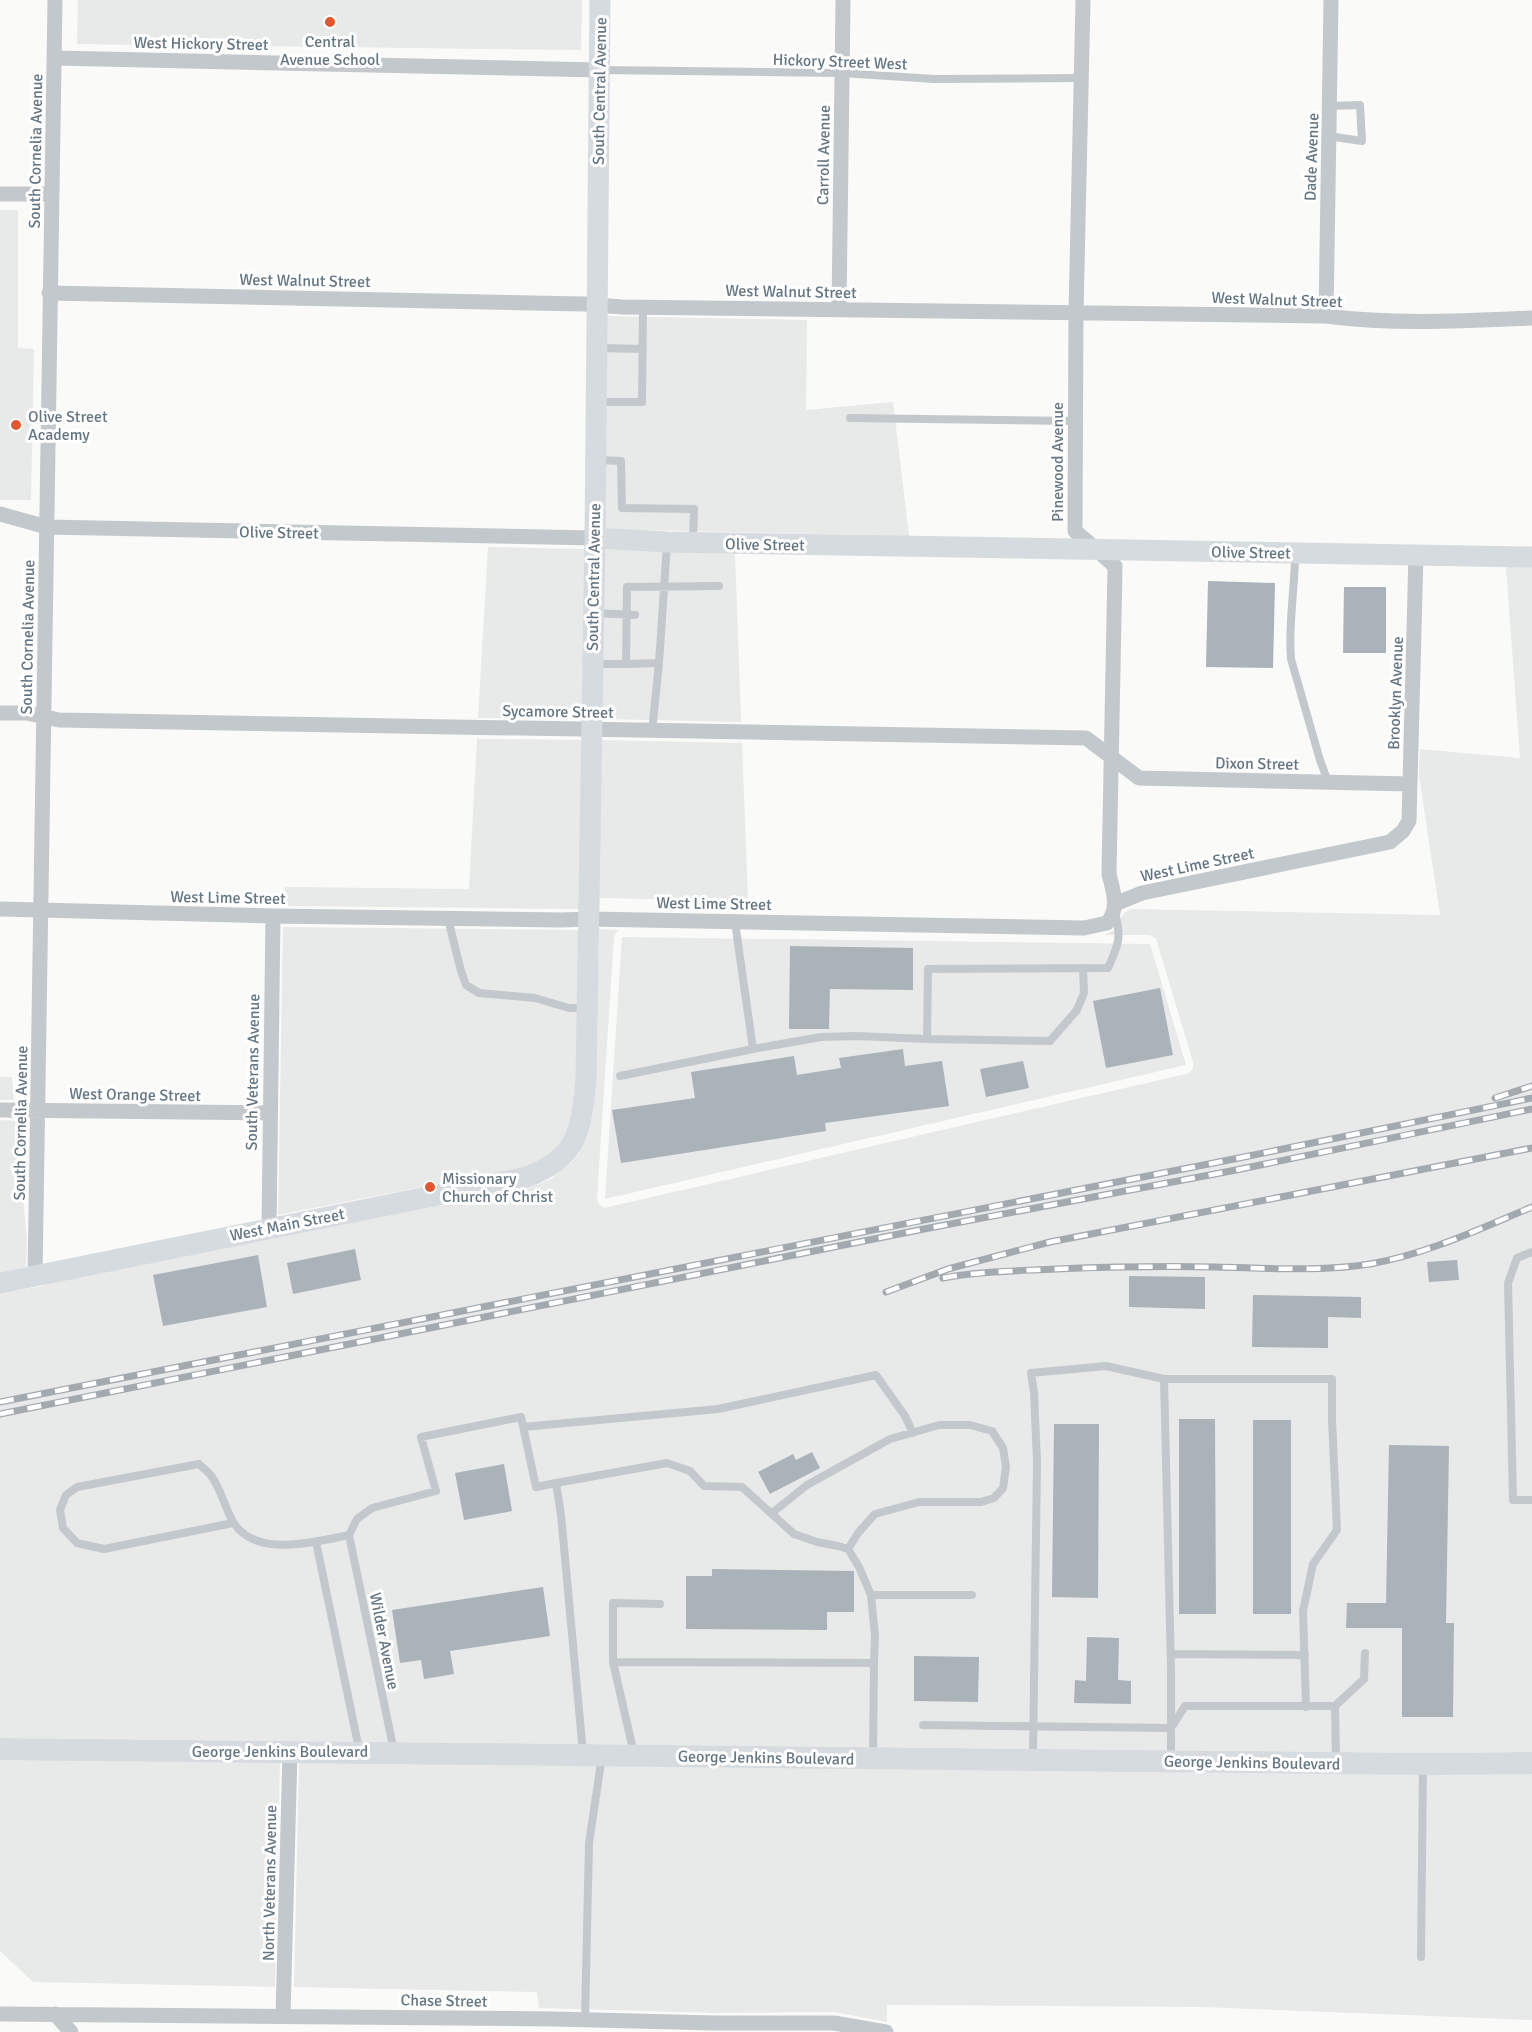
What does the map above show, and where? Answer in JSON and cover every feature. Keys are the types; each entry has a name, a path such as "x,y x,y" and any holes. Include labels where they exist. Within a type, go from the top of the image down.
{"main road":[{"name":"South Central Avenue","path":"567,1151 578,1135 583,1116 586,1080 595,538 600,0"},
{"name":"Olive Street","path":"595,538 667,542 1532,557"},
{"name":"West Main Street","path":"0,1282 527,1177 545,1170 567,1151"},
{"name":"George Jenkins Boulevard","path":"0,1749 1423,1764 1532,1763"}],"street":[{"name":"South Cornelia Avenue","path":"35,1276 55,0"},
{"name":"Carroll Avenue","path":"839,310 843,0"},
{"name":"Pinewood Avenue","path":"1083,0 1076,312 1075,531 1115,566 1109,874 1115,908"},
{"name":"Dade Avenue","path":"1326,316 1331,0"},
{"name":"West Hickory Street","path":"55,58 598,70"},
{"path":"0,194 52,194"},
{"name":"West Walnut Street","path":"50,293 643,307 1326,316 1355,320 1532,318"},
{"name":"Olive Street","path":"0,514 47,527 595,538"},
{"name":"Brooklyn Avenue","path":"1403,831 1409,821 1416,555"},
{"name":"Sycamore Street","path":"0,713 27,713 71,720 1086,738 1110,756"},
{"name":"Dixon Street","path":"1110,756 1138,778 1410,784"},
{"name":"West Lime Street","path":"0,909 273,916 1084,928 1107,923 1115,908 1142,893 1390,842 1403,831"},
{"name":"South Veterans Avenue","path":"268,1228 273,916"},
{"name":"West Orange Street","path":"0,1110 270,1113"},
{"name":"North Veterans Avenue","path":"284,2016 290,1752"},
{"name":"Chase Street","path":"0,2014 716,2023 834,2022 886,2032"},
{"path":"55,2014 71,2032"}],"lane":[{"name":"Hickory Street West","path":"598,70 842,73 934,79 1082,78"},
{"path":"1328,136 1362,141 1360,105 1330,106"},
{"path":"595,402 642,402 643,307"},
{"path":"596,348 643,349"},
{"path":"850,418 1076,421"},
{"path":"595,460 621,461 622,508 694,509 693,542"},
{"path":"652,730 659,663 659,615 665,586 667,542"},
{"path":"1295,552 1291,658 1320,760 1329,783"},
{"path":"626,664 627,587 718,586"},
{"path":"593,613 635,615"},
{"path":"592,664 659,663"},
{"path":"927,1039 928,969 1108,968 1118,946 1120,930 1115,908"},
{"path":"448,919 466,985 479,993 535,998 569,1008 587,1008"},
{"path":"735,922 753,1048"},
{"path":"620,1076 753,1048 821,1037 1050,1041 1077,1010 1084,993 1083,968"},
{"path":"1532,1252 1517,1258 1508,1283 1513,1500 1532,1500"},
{"path":"1033,1760 1037,1461 1031,1372 1106,1366 1164,1379 1332,1379 1337,1530 1313,1564 1304,1611 1306,1707"},
{"path":"523,1427 718,1409 876,1375 905,1416 913,1433"},
{"path":"1164,1379 1171,1654 1171,1761"},
{"path":"233,1523 104,1549 77,1543 63,1528 60,1510 66,1496 77,1487 199,1464 212,1477 233,1523 251,1540 271,1545 316,1542 350,1535 357,1519 372,1508 436,1491 421,1437 521,1417 536,1487 667,1463 690,1471 704,1486 742,1487 794,1534 848,1550 859,1567 871,1595 875,1636 873,1758"},
{"path":"772,1513 807,1485 890,1439 939,1425 970,1425 992,1431 1004,1448 1006,1467 1003,1488 994,1498 981,1502 919,1502 875,1514 858,1533 848,1550"},
{"path":"556,1483 593,1755 585,2020"},
{"name":"Wilder Avenue","path":"350,1535 394,1752"},
{"path":"316,1542 359,1751"},
{"path":"871,1595 972,1595"},
{"path":"635,1755 614,1662 614,1603 660,1604"},
{"path":"1171,1728 1185,1706 1335,1706 1364,1679 1365,1653"},
{"path":"1171,1654 1305,1655"},
{"path":"614,1662 874,1663"},
{"path":"1335,1706 1336,1763"},
{"path":"923,1725 1171,1728"},
{"path":"1421,1957 1423,1764"}],"shaded area":[{"name":"Central Avenue School","path":"78,0 582,0 581,50 77,44"},
{"name":"Olive Street Academy","path":"0,210 18,210 18,348 34,349 31,500 0,500"},
{"path":"606,316 807,320 806,410 893,402 909,536 604,528"},
{"path":"488,547 585,549 582,719 478,718"},
{"path":"604,549 735,553 741,722 600,719"},
{"path":"1506,567 1532,567 1532,1752 1430,1753 0,1738 0,1293 529,1188 551,1179 569,1165 580,1152 592,1119 599,929 618,930 614,936 597,1198 598,1203 604,1208 1190,1073 1193,1062 1156,939 1150,935 1104,935 1113,931 1124,913 1131,909 1440,915 1419,776 1420,749 1520,758"},
{"path":"477,739 582,740 580,909 284,906 285,887 469,889"},
{"path":"600,740 742,743 748,901 600,898 599,908"},
{"path":"283,927 580,930 577,1080 570,1131 561,1144 541,1161 525,1167 278,1215"},
{"path":"622,937 1150,944 1186,1065 605,1199"},
{"path":"0,1077 12,1077 14,1100 0,1100"},
{"path":"0,1120 16,1121 27,1240 26,1267 0,1272"},
{"path":"0,1759 280,1762 275,1987 33,1982 0,1951"},
{"path":"299,1762 1532,1773 1532,2020 1202,2007 887,2005 887,2022 834,2012 716,2013 539,2008 537,1992 294,1987"}],"building":[{"path":"1208,581 1275,583 1273,668 1206,667"},
{"path":"1344,587 1386,587 1386,653 1343,653"},
{"path":"790,946 913,948 913,990 830,989 829,1029 789,1029"},
{"path":"1160,988 1173,1055 1106,1068 1093,1001"},
{"path":"903,1049 905,1066 942,1061 949,1106 825,1123 826,1131 621,1163 612,1110 695,1098 691,1072 794,1056 797,1075 841,1068 839,1058"},
{"path":"1023,1061 1029,1088 986,1097 980,1069"},
{"path":"355,1249 361,1280 293,1294 287,1263"},
{"path":"258,1255 267,1307 163,1326 153,1275"},
{"path":"1457,1260 1459,1280 1429,1282 1427,1262"},
{"path":"1129,1276 1205,1277 1205,1309 1129,1307"},
{"path":"1253,1295 1361,1297 1361,1318 1328,1317 1328,1348 1252,1347"},
{"path":"1179,1419 1215,1419 1216,1614 1179,1614"},
{"path":"1253,1420 1291,1420 1291,1614 1253,1614"},
{"path":"1054,1424 1099,1424 1098,1598 1052,1597"},
{"path":"1389,1445 1449,1446 1446,1623 1454,1623 1453,1717 1402,1717 1402,1628 1346,1628 1347,1603 1386,1603"},
{"path":"812,1452 820,1468 770,1494 758,1472 793,1454 796,1460"},
{"path":"504,1464 512,1511 464,1520 455,1473"},
{"path":"712,1569 854,1571 854,1612 827,1612 827,1630 686,1629 686,1576 712,1576"},
{"path":"543,1587 550,1636 450,1651 454,1674 424,1679 421,1660 400,1663 392,1610"},
{"path":"1087,1637 1119,1638 1118,1680 1131,1681 1131,1704 1074,1703 1075,1680 1086,1681"},
{"path":"914,1656 979,1657 978,1702 914,1701"}],"railway":[{"path":"1495,1098 1532,1086"},
{"path":"0,1402 1234,1159 1532,1098"},
{"path":"0,1414 924,1229 1236,1170 1532,1109"},
{"path":"886,1292 948,1269 1050,1242 1532,1148"},
{"path":"943,1278 999,1272 1096,1268 1293,1269 1370,1264 1432,1247 1532,1207"}],"place":[{"name":"Central Avenue School","path":"330,22"},
{"name":"Olive Street Academy","path":"16,425"},
{"name":"Missionary Church of Christ","path":"430,1187"}]}
